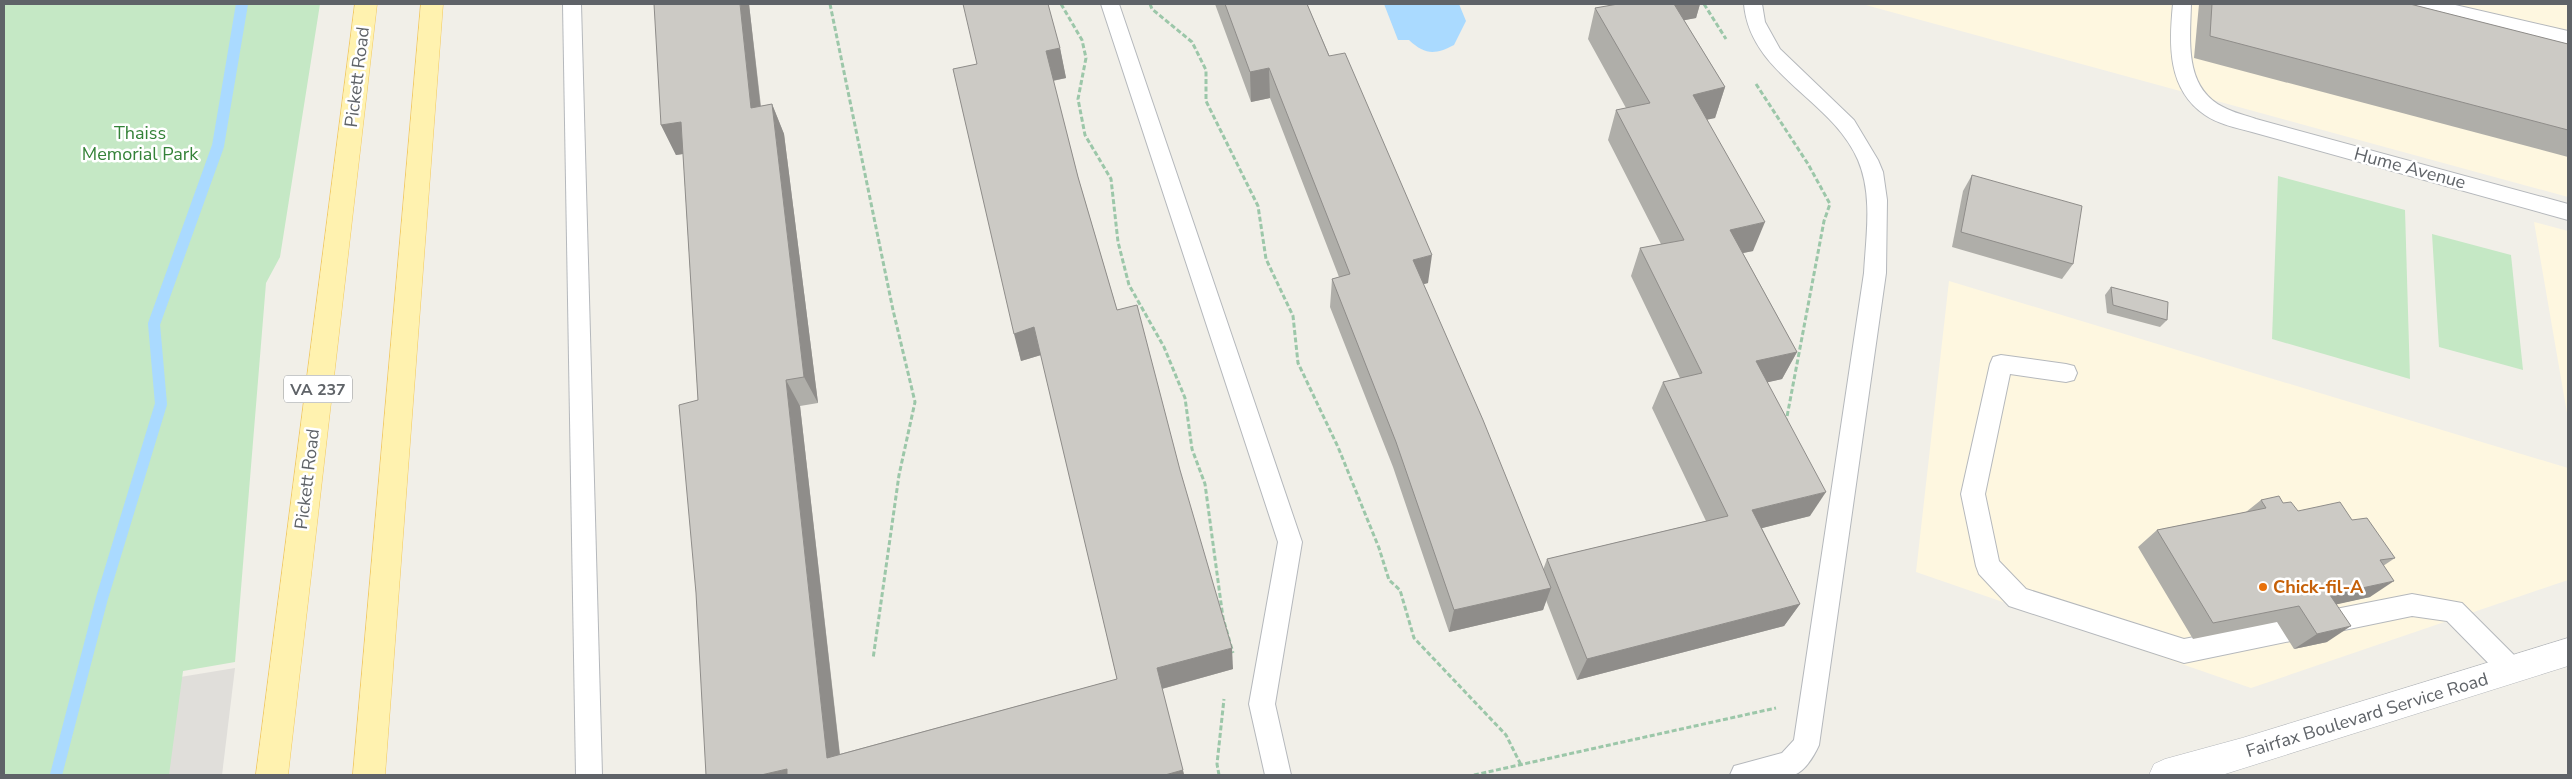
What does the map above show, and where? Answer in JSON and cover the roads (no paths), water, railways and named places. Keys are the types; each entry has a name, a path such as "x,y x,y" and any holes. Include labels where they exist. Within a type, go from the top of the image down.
{"main road":[{"name":"Pickett Road","path":"272,775 366,4"},
{"path":"369,775 432,4"}],"street":[{"name":"Fairfax Boulevard Service Road","path":"2165,775 2568,652"}],"lane":[{"path":"572,4 589,775"},
{"path":"1110,4 1290,542 1262,704 1278,775"},
{"path":"1743,775 1790,764 1806,745 1875,273 1878,202 1869,161 1844,122 1766,47 1753,14 1753,4"},
{"name":"Hume Avenue","path":"2182,4 2180,65 2189,88 2212,110 2252,125 2568,212"},
{"path":"2425,4 2568,38"},
{"path":"2066,373 2001,364 1973,494 1988,566 2018,598 2184,652 2412,605 2453,611 2512,670"}],"water":[{"path":"1384,4 1459,4 1466,21 1454,45 1441,51 1425,51 1409,40 1398,40"}],"waterway":[{"path":"56,775 102,598 161,404 154,324 218,146 242,4"}],"place":[{"name":"Chick-fil-A","path":"2263,587"}],"park label":[{"name":"Thaiss Memorial Park","path":"140,143"}]}
